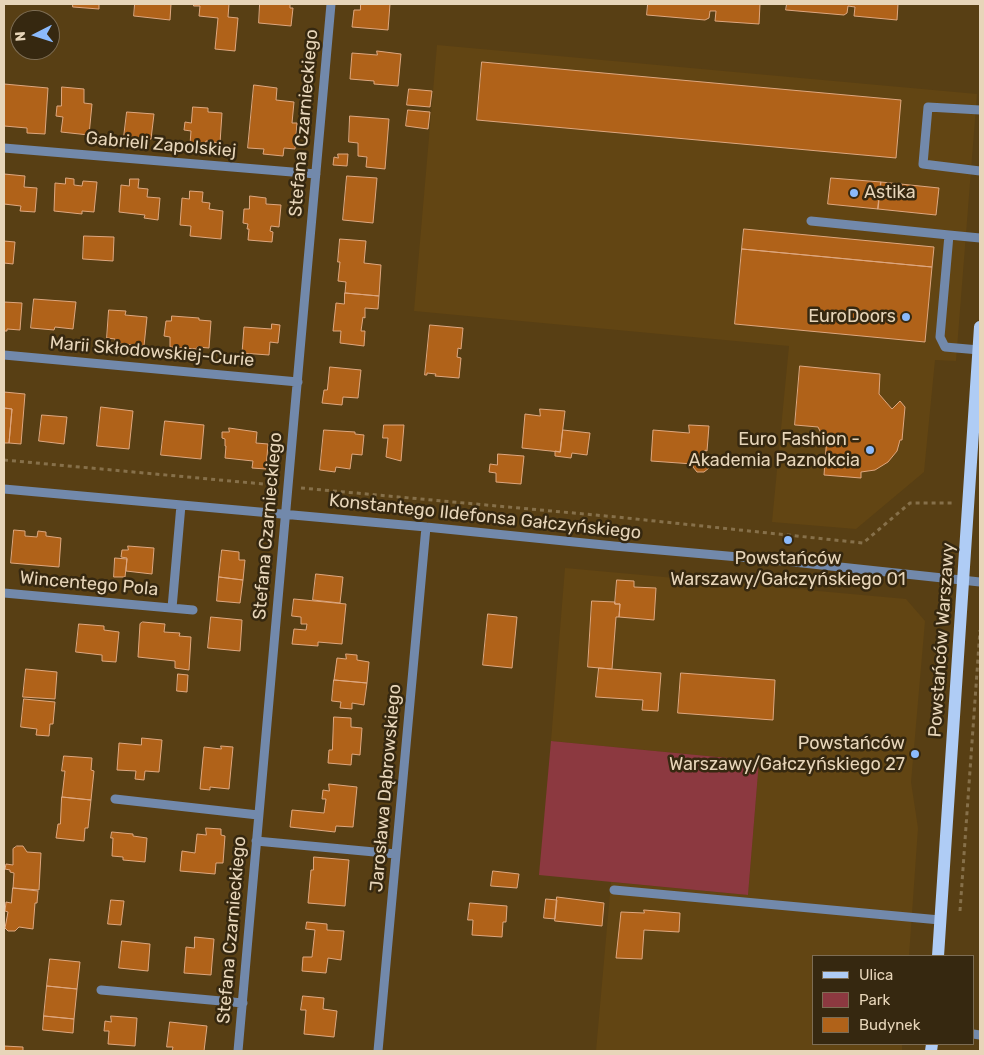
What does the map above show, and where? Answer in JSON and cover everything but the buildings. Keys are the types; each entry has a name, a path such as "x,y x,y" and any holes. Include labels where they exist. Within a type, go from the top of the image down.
{"main road":[{"name":"Powstańców Warszawy","path":"938,955 980,327"}],"street":[{"name":"Stefana Czarnieckiego","path":"238,1051 331,4"},
{"path":"980,110 928,106 923,164 980,171"},
{"name":"Gabrieli Zapolskiej","path":"4,148 316,174"},
{"path":"811,221 980,238"},
{"path":"949,236 940,337 945,347 978,350"},
{"name":"Marii Skłodowskiej-Curie","path":"4,355 298,382"},
{"name":"Konstantego Ildefonsa Gałczyńskiego","path":"4,489 784,561 980,582"},
{"name":"Wincentego Pola","path":"172,608 181,505"},
{"name":"Jarosława Dąbrowskiego","path":"378,1051 426,527"},
{"name":"Wincentego Pola","path":"4,593 193,610"},
{"path":"115,799 258,815"},
{"path":"256,841 396,854"},
{"path":"614,890 940,920"},
{"path":"101,990 242,1003"}],"path":[{"path":"4,460 617,517 863,544 910,503 968,504"},
{"path":"960,917 980,630"}],"shaded area":[{"path":"437,45 977,94 956,361 935,360 924,472 856,529 772,522 789,346 414,311"},
{"path":"565,568 906,599 925,621 911,782 918,828 909,955 812,955 812,1045 902,1045 902,1051 596,1051 611,882 748,895 759,761 551,741"}],"green space":[{"path":"551,741 759,761 748,895 539,875"}],"place":[{"name":"Astika","path":"854,193"},
{"name":"EuroDoors","path":"906,317"},
{"name":"Euro Fashion - Akademia Paznokcia","path":"870,450"},
{"name":"Powstańców Warszawy/Gałczyńskiego 01","path":"788,540"},
{"name":"Powstańców Warszawy/Gałczyńskiego 27","path":"915,754"}]}
